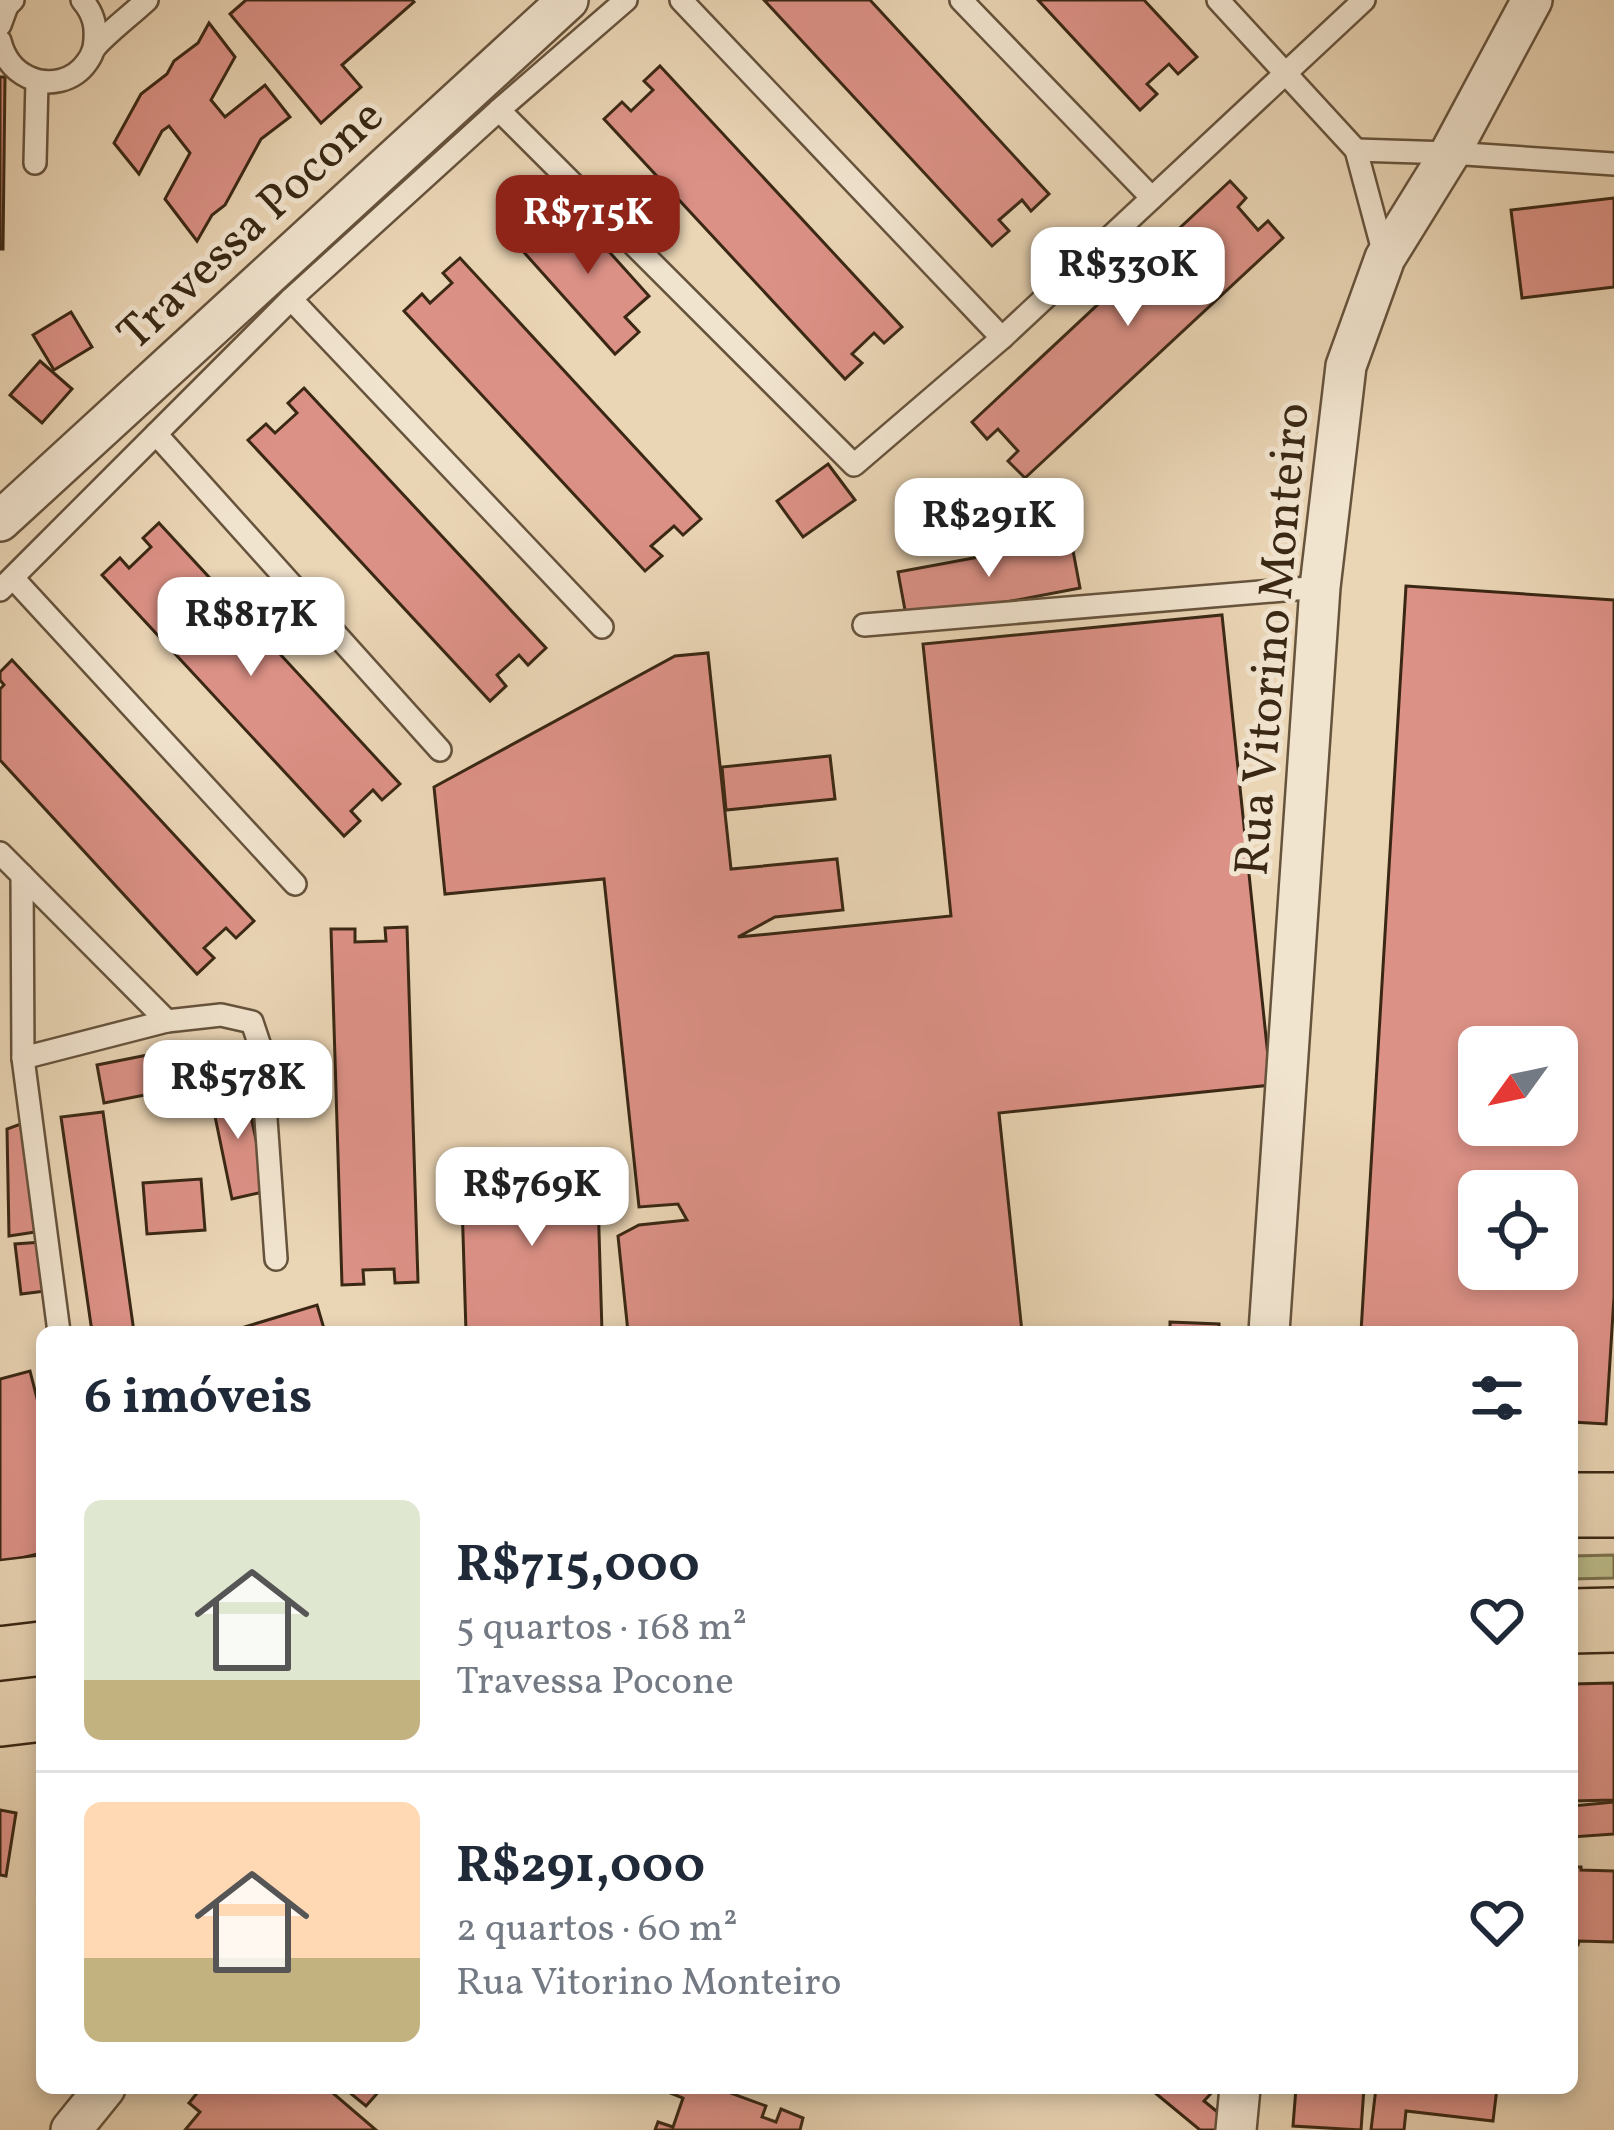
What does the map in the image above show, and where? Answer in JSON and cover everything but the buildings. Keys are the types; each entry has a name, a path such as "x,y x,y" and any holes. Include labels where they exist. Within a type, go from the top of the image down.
{"main road":[{"path":"1578,1505 1614,1505"},
{"path":"0,1594 36,1589"},
{"path":"1578,1621 1614,1620"},
{"path":"0,1714 36,1710"}],"street":[{"name":"Travessa Pocone","path":"0,521 568,0"},
{"name":"Rua Vitorino Monteiro","path":"1269,1326 1320,587 1346,366 1385,258 1450,153 1532,0"},
{"path":"71,2130 100,2094"},
{"path":"1235,2130 1239,2094"}],"lane":[{"path":"0,21 13,0"},
{"path":"82,0 97,32 94,48"},
{"path":"0,41 10,64 22,75 37,81 66,79 147,0"},
{"path":"295,884 6,584 291,299 626,0"},
{"path":"681,0 1002,338"},
{"path":"962,0 1152,198"},
{"path":"1218,0 1356,150 1385,258"},
{"path":"499,110 854,465 1002,338 1364,0"},
{"path":"35,163 37,81"},
{"path":"1356,150 1614,164"},
{"path":"291,299 602,626"},
{"path":"156,434 440,750"},
{"path":"864,625 1320,587"},
{"path":"0,853 167,1021"},
{"path":"22,875 23,1058 58,1326"},
{"path":"23,1058 167,1021 221,1015 252,1022 261,1048 276,1259"}],"green space":[{"path":"1614,1555 1614,1578 1578,1579 1578,1556"}]}
